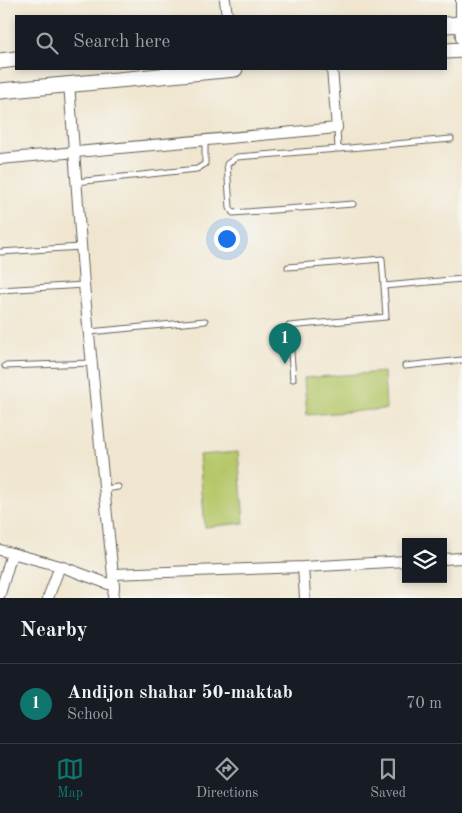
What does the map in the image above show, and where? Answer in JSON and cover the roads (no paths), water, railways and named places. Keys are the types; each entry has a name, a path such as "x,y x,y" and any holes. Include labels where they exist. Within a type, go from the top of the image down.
{"main road":[{"path":"447,51 462,50"},
{"path":"0,61 15,59"},
{"path":"0,91 223,70"}],"street":[{"path":"225,0 227,15"},
{"path":"458,28 461,0"},
{"path":"0,159 337,128 332,70"},
{"path":"69,83 84,285 113,574 113,598"},
{"path":"0,550 60,566 114,586"},
{"path":"0,594 12,553"},
{"path":"447,559 462,558"},
{"path":"113,574 402,561"},
{"path":"48,598 60,566"},
{"path":"303,567 305,598"}],"lane":[{"path":"337,128 338,148"},
{"path":"353,204 233,213 230,208 227,164 237,157 451,139"},
{"path":"76,182 197,169 205,164 205,141"},
{"path":"0,252 81,247"},
{"path":"288,267 382,259 386,317 289,326 294,379"},
{"path":"384,286 462,279"},
{"path":"0,290 84,285"},
{"path":"89,332 204,321"},
{"path":"405,366 462,360"},
{"path":"6,366 92,363"},
{"path":"104,489 118,488"}],"place":[{"name":"Andijon shahar 50-maktab","path":"285,364"}]}
